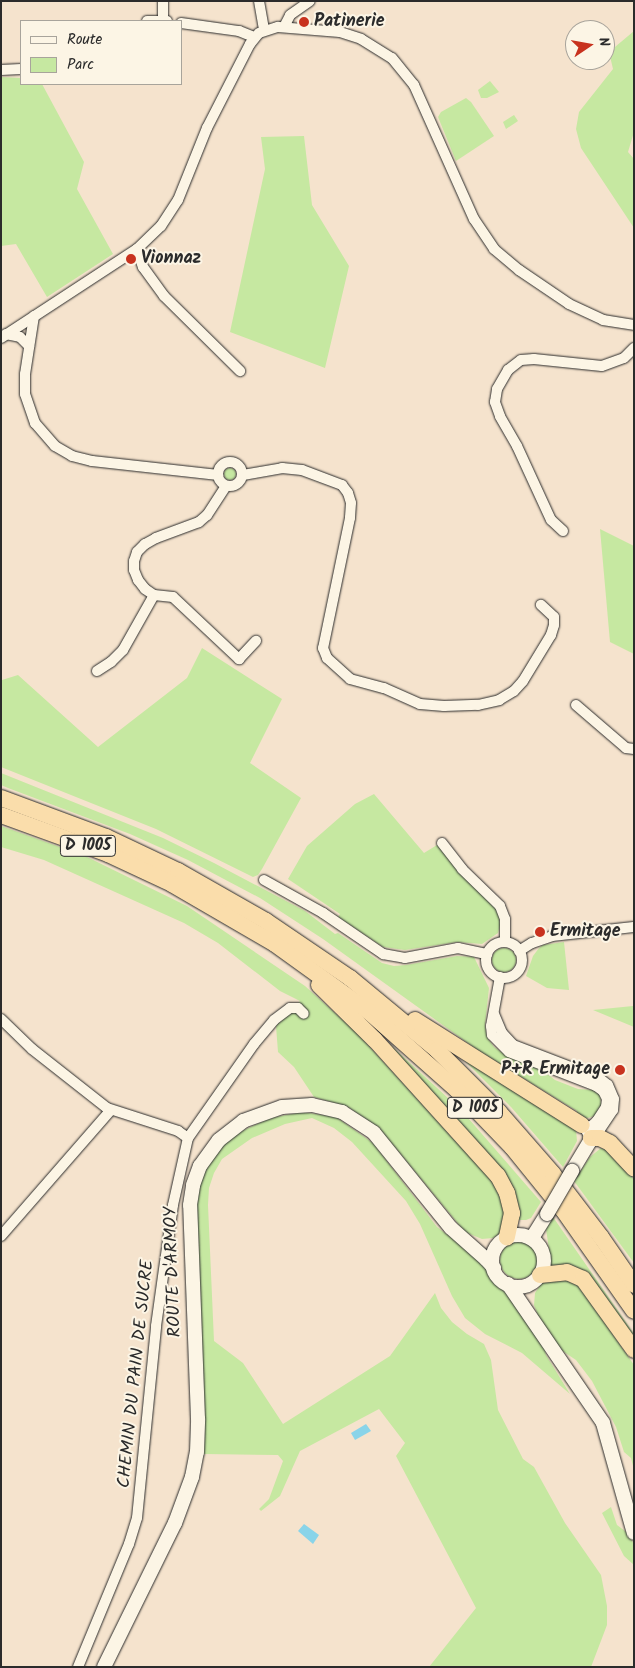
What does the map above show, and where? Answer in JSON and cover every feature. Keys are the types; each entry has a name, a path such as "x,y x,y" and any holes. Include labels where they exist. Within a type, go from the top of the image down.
{"highway":[{"name":"D 1005","path":"1,798 106,837 178,871 266,921 350,978 587,1131 610,1143 634,1169"},
{"name":"D 1005","path":"1,815 78,842 137,867 215,908 275,944 368,1011 457,1090 538,1177 581,1234 634,1311"},
{"name":"D 1005","path":"275,944 357,1021 498,1176 507,1193 512,1213 503,1240"},
{"name":"D 1005","path":"350,978 437,1050 499,1112 553,1174 602,1237 634,1285"},
{"path":"536,1279 567,1272 583,1279 634,1350"}],"main road":[{"name":"ROUTE D'ARMOY","path":"104,1667 175,1523 192,1477 197,1452 198,1420 190,1205 197,1175 212,1148 234,1126 267,1111 297,1105 332,1108 350,1116 374,1133 446,1223 494,1268"},
{"path":"532,1238 572,1171 587,1131"},
{"path":"535,1323 530,1298 544,1257 540,1246 532,1238 522,1235 503,1240 493,1257 494,1268 499,1278 508,1284 603,1422 634,1533"},
{"name":"ROUTE D'ARMOY","path":"460,1236 482,1244 503,1240"},
{"path":"508,1284 522,1286 536,1279"}],"street":[{"path":"162,20 163,1"},
{"path":"259,1 264,30"},
{"path":"284,27 290,15 310,1"},
{"path":"182,23 239,31 254,37"},
{"path":"4,336 136,249 161,226 173,209 207,128 254,37 264,30 284,27 340,32 361,39 392,58 414,84 474,219 494,249 519,270 569,304 602,320 634,325"},
{"path":"1,70 20,70"},
{"path":"136,249 143,267 164,296 240,371"},
{"path":"34,316 24,384 27,404 38,427 55,446 72,456 92,461 218,475"},
{"path":"4,336 20,337 29,346"},
{"path":"563,531 551,520 517,446 500,416 495,402 497,389 508,370 521,360 534,359 602,366 624,358 634,348"},
{"path":"230,462 239,466 243,475 239,484 226,486 220,482 218,475 222,466 230,462"},
{"path":"243,475 282,468 293,468 334,481 342,485 348,493 351,503 350,518 324,648 327,658 350,679 384,688 420,704 444,706 478,705 499,700 514,691 523,681 551,635 554,617 541,605"},
{"path":"226,486 207,515 199,522 156,538 137,552 134,561 138,580 145,589 154,595 173,597 240,659 256,641"},
{"path":"97,671 111,662 123,650 154,595"},
{"path":"576,705 626,748 634,749"},
{"path":"442,843 462,869 500,906 505,918 506,942"},
{"path":"264,880 316,909 383,954 405,958 458,948 487,954"},
{"path":"519,951 539,940 552,936 634,927"},
{"path":"506,942 519,951 521,960 519,969 511,976 500,977 488,968 487,954 494,945 506,942"},
{"path":"500,977 494,1013 502,1033 513,1044 599,1078 608,1084 614,1099 613,1110 598,1132 587,1131"},
{"name":"CHEMIN DU PAIN DE SUCRE","path":"78,1667 129,1544 137,1518 156,1326 174,1197 188,1138 264,1031 290,1008 298,1008 304,1014"},
{"path":"1,1019 20,1039 55,1068 112,1110 178,1131 188,1138"},
{"path":"1,1236 112,1110"}],"green space":[{"path":"634,31 634,132 628,152 634,159 634,228 581,148 576,129 579,112 612,70 615,70 615,47"},
{"path":"1,77 20,78 20,85 43,85 84,162 77,189 113,254 47,297 16,244 1,246"},
{"path":"490,81 499,92 487,98 481,98 478,90"},
{"path":"466,98 471,102 494,136 456,161 438,117 441,112"},
{"path":"514,115 518,121 506,129 503,122"},
{"path":"304,136 312,205 349,266 325,368 230,332 265,169 261,137"},
{"path":"228,468 232,468 236,474 232,480 228,480 224,476 224,472"},
{"path":"600,529 634,546 634,654 610,642"},
{"path":"202,648 282,699 250,763 301,798 262,869 258,875 253,877 156,829 1,767 2,680 18,675 98,747 187,678"},
{"path":"1,773 163,838 214,863 305,911 335,934 338,933 382,963 394,966 457,956 474,957 489,988 485,1025 487,1037 494,1047 506,1055 542,1070 555,1080 578,1089 594,1090 600,1095 601,1105 594,1116 585,1119 576,1114 577,1111 479,1051 323,939 260,898 188,860 130,834 1,785"},
{"path":"374,794 424,853 437,845 498,908 500,925 498,933 482,944 457,942 405,950 383,947 338,917 340,914 288,879 307,846 355,804"},
{"path":"1,826 85,856 187,906 305,986 356,1032 493,1182 505,1208 503,1232 493,1238 482,1239 465,1232 379,1128 348,1107 314,1097 294,1067 278,1052 276,1026 300,1001 280,991 218,943 184,923 44,860 1,847"},
{"path":"564,942 569,990 547,988 526,976 533,956 539,948 543,945"},
{"path":"504,948 512,952 516,960 512,968 504,972 496,968 492,960 496,952"},
{"path":"634,994 634,1027 593,1010 633,1006"},
{"path":"384,1039 462,1111 541,1202 531,1218 516,1220 516,1208"},
{"path":"455,1051 576,1130 577,1141 563,1167 511,1107"},
{"path":"302,1112 336,1117 373,1143 437,1227 486,1264 494,1281 505,1289 544,1347 546,1355 570,1394 522,1353 485,1334 465,1318 452,1296 420,1224 406,1201 352,1142 334,1128 312,1118 285,1124 252,1138 222,1159 214,1173 209,1188 208,1205 214,1341 243,1363 283,1424 390,1356 435,1293 441,1308 452,1322 484,1344 491,1360 498,1410 523,1459 534,1467 565,1523 601,1575 607,1606 607,1625 591,1667 429,1667 476,1608 396,1456 405,1443 379,1409 300,1451 280,1496 261,1511 259,1509 269,1499 283,1461 278,1455 204,1454 195,1216 198,1190 207,1165 222,1146 240,1132 270,1118"},
{"path":"601,1148 606,1149 629,1172 634,1180 634,1263 574,1181 590,1157"},
{"path":"553,1217 634,1334 634,1344 591,1282 550,1268 546,1229"},
{"path":"519,1241 526,1242 532,1247 537,1253 537,1267 532,1273 526,1278 519,1279 512,1278 506,1273 501,1267 500,1260 501,1253 506,1247 512,1242"},
{"path":"548,1279 576,1281 634,1365 634,1470 631,1458 624,1452 616,1427 592,1381 576,1360 561,1350 539,1318 534,1305 535,1293 541,1284"},
{"path":"611,1507 617,1525 629,1534 634,1545 634,1565 624,1556 602,1513"}],"water":[{"path":"366,1424 371,1431 355,1440 351,1433"},
{"path":"304,1524 319,1535 313,1544 298,1531"}],"place":[{"name":"Patinerie","path":"304,22"},
{"name":"Vionnaz","path":"131,259"},
{"name":"Ermitage","path":"540,932"},
{"name":"P+R Ermitage","path":"620,1070"}]}
